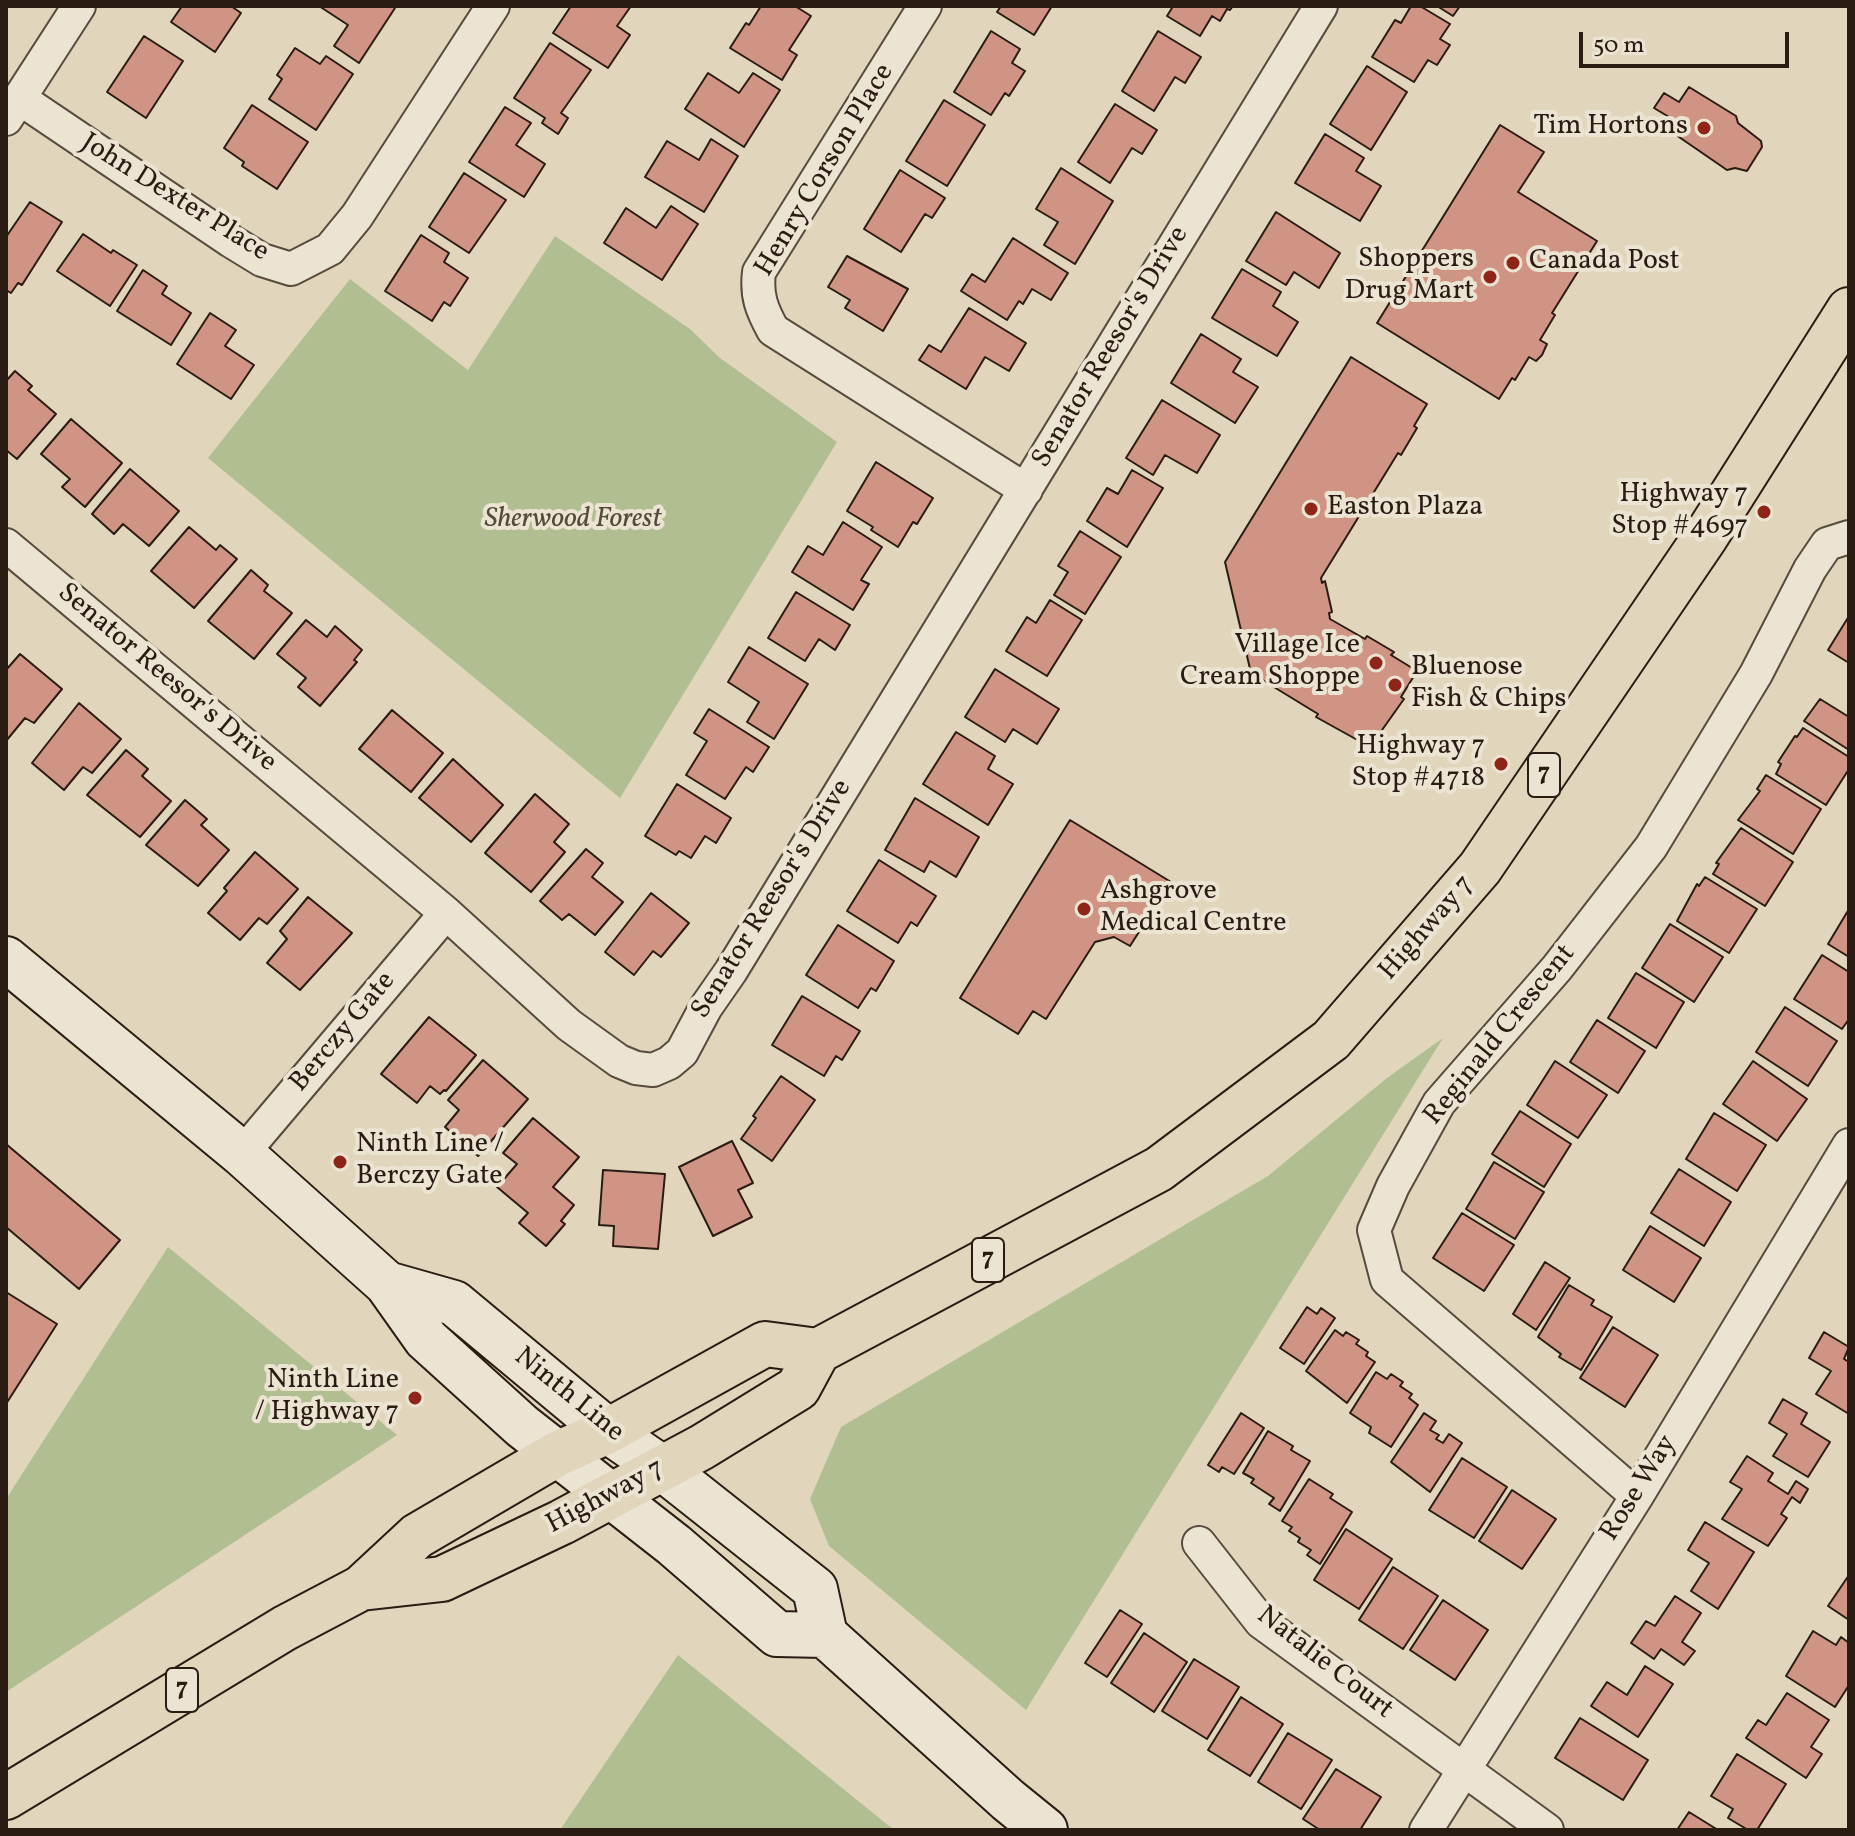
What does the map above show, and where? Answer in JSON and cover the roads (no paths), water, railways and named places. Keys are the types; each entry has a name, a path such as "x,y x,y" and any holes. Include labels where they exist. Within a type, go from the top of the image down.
{"main road":[{"name":"Highway 7","path":"361,1588 442,1579 662,1468 798,1388 818,1351 1159,1169 1331,1040 1480,868 1706,536 1849,310"},
{"name":"Ninth Line","path":"6,959 242,1154 387,1284 426,1339 557,1454 674,1545 777,1634 825,1635 815,1589 662,1468 608,1431 454,1303 387,1284"},
{"name":"Highway 7","path":"6,1797 285,1628 361,1588 417,1536 557,1454 608,1431 765,1344 818,1351"},
{"path":"825,1635 1045,1830"}],"street":[{"path":"12,108 79,6"},
{"name":"John Dexter Place","path":"12,108 262,260 291,269 330,249 357,216 493,6"},
{"name":"Henry Corson Place","path":"925,6 759,272 757,289 761,308 773,330 1026,490"},
{"name":"Senator Reesor's Drive","path":"6,545 446,913 569,1025 619,1061 636,1068 653,1070 669,1063 682,1052 706,1007 731,971 1321,6"},
{"name":"Reginald Crescent","path":"1637,1496 1387,1280 1374,1230 1393,1186 1439,1103 1557,968 1651,847 1756,674 1810,569 1827,544 1849,537"},
{"name":"Berczy Gate","path":"242,1154 446,913"},
{"name":"Rose Way","path":"1426,1830 1637,1496 1849,1145"},
{"name":"Natalie Court","path":"1199,1543 1261,1622 1547,1830"}],"place":[{"name":"Tim Hortons","path":"1704,128"},
{"name":"Canada Post","path":"1513,263"},
{"name":"Shoppers Drug Mart","path":"1490,277"},
{"name":"Easton Plaza","path":"1311,509"},
{"name":"Highway 7 Stop #4697","path":"1764,512"},
{"name":"Village Ice Cream Shoppe","path":"1376,663"},
{"name":"Bluenose Fish & Chips","path":"1395,685"},
{"name":"Highway 7 Stop #4718","path":"1501,764"},
{"name":"Ashgrove Medical Centre","path":"1084,909"},
{"name":"Ninth Line / Berczy Gate","path":"340,1162"},
{"name":"Ninth Line / Highway 7","path":"415,1398"}],"park label":[{"name":"Sherwood Forest","path":"573,521"}]}
